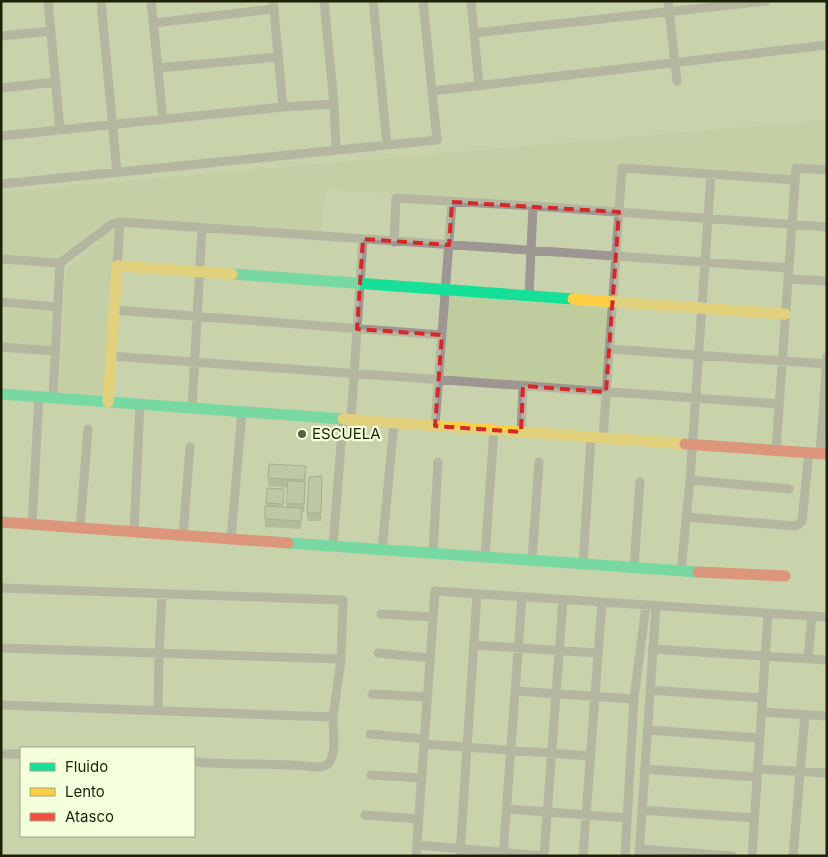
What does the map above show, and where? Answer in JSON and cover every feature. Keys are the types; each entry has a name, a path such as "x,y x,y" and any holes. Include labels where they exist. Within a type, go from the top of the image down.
{"street":[{"path":"48,1 60,130"},
{"path":"101,1 117,173"},
{"path":"151,1 163,119"},
{"path":"324,1 334,104 336,149"},
{"path":"373,1 386,145"},
{"path":"1,184 437,140 423,1"},
{"path":"471,1 479,86"},
{"path":"668,1 677,81"},
{"path":"474,32 766,1"},
{"path":"154,23 273,5 283,107"},
{"path":"1,36 51,30"},
{"path":"432,91 827,45"},
{"path":"158,68 278,57"},
{"path":"1,88 56,82"},
{"path":"1,136 283,107 334,104"},
{"path":"583,564 597,437 606,392 622,168 795,180"},
{"path":"776,450 796,168 827,170"},
{"path":"681,571 693,444 711,174"},
{"path":"394,242 396,198 827,227"},
{"path":"434,426 452,202"},
{"path":"529,296 533,206"},
{"path":"1,260 60,263 112,224 120,222 789,268"},
{"path":"108,402 120,222"},
{"path":"192,408 202,228"},
{"path":"333,546 354,374 364,239"},
{"path":"53,397 60,263"},
{"path":"117,266 785,314"},
{"path":"788,279 827,282"},
{"path":"1,302 58,307"},
{"path":"114,310 442,335"},
{"path":"1,346 55,351"},
{"path":"609,349 826,364"},
{"path":"111,356 779,404"},
{"path":"686,517 794,526 802,521 818,453 827,357"},
{"path":"521,432 523,386"},
{"path":"1,394 818,453"},
{"path":"32,525 39,396"},
{"path":"134,532 140,404"},
{"path":"231,539 242,411"},
{"path":"382,550 394,423"},
{"path":"80,528 88,430"},
{"path":"485,557 494,430"},
{"path":"183,535 190,447"},
{"path":"433,553 438,462"},
{"path":"532,560 539,462"},
{"path":"690,480 789,489"},
{"path":"634,567 640,482"},
{"path":"1,522 681,571 785,576"},
{"path":"1,588 343,600 341,659 333,717 333,749 331,759 327,765 321,768 286,764 195,762"},
{"path":"416,856 435,591 827,617"},
{"path":"158,710 162,594"},
{"path":"460,852 477,594"},
{"path":"503,854 522,597"},
{"path":"417,844 460,852 544,856 563,600"},
{"path":"583,856 602,602"},
{"path":"625,856 634,699 646,605"},
{"path":"656,606 639,852 733,856"},
{"path":"381,614 433,617"},
{"path":"752,856 768,614"},
{"path":"808,658 812,616"},
{"path":"474,645 598,653"},
{"path":"1,648 341,659"},
{"path":"652,649 827,660"},
{"path":"378,653 430,658"},
{"path":"650,690 762,698"},
{"path":"516,691 634,699"},
{"path":"372,694 427,697"},
{"path":"1,706 333,717"},
{"path":"761,712 827,716"},
{"path":"793,856 805,715"},
{"path":"647,730 760,738"},
{"path":"370,734 467,747 591,756"},
{"path":"1,754 20,754"},
{"path":"644,770 827,773"},
{"path":"371,775 421,778"},
{"path":"507,810 627,818"},
{"path":"642,810 754,818"},
{"path":"364,815 419,818"}],"highlighted area":[{"path":"452,202 619,212 606,392 523,386 521,432 435,426 442,335 357,329 363,239 449,245"}],"green space":[{"path":"827,120 827,167 793,165 792,177 620,164 617,209 326,189 321,232 112,218 63,260 1,255 1,192"},
{"path":"112,230 116,230 105,396 59,392 66,269"},
{"path":"450,296 609,308 603,387 443,376"},
{"path":"8,310 54,312 52,348 6,344"}],"building":[{"path":"269,464 306,466 304,480 268,478"},
{"path":"322,476 321,513 307,513 309,477"},
{"path":"288,481 305,482 304,504 286,504"},
{"path":"267,488 284,489 283,504 266,503"},
{"path":"265,506 302,508 301,521 265,519"}],"traffic: fast":[{"path":"232,274 573,299"},
{"path":"1,394 343,419"},
{"path":"288,543 698,572"}],"traffic: slow":[{"path":"108,402 117,266 232,274"},
{"path":"573,299 785,314"},
{"path":"343,419 685,444"}],"traffic: jam":[{"path":"685,444 827,454"},
{"path":"1,522 288,543"},
{"path":"698,572 785,576"}],"place":[{"name":"ESCUELA","path":"302,434"}]}
